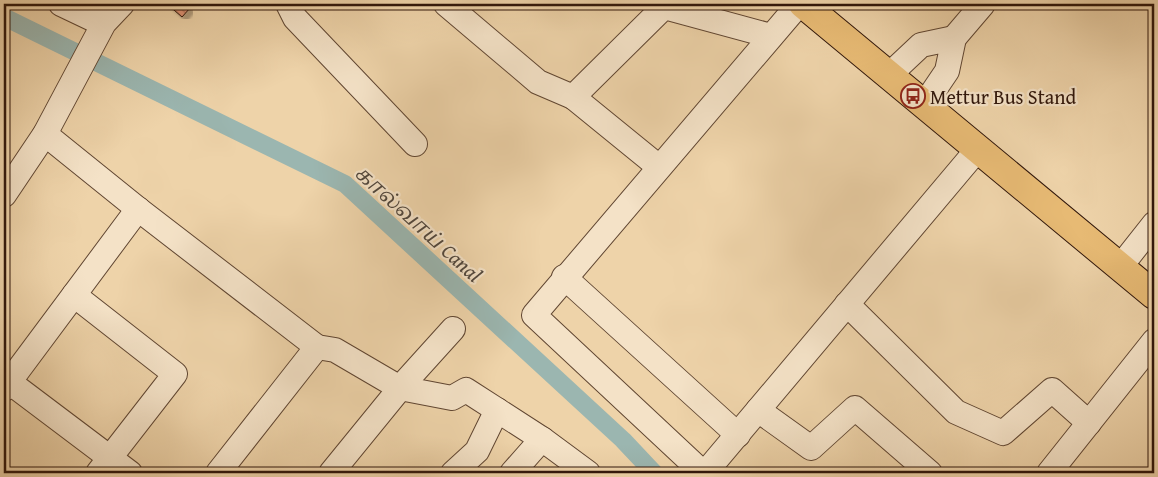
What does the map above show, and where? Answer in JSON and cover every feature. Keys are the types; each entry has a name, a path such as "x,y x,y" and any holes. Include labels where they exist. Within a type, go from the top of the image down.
{"main road":[{"path":"804,4 977,150 1154,295"}],"street":[{"path":"61,4 103,24"},
{"path":"4,195 45,134 103,24 122,4"},
{"path":"288,4 296,18 415,144"},
{"path":"446,4 538,82 573,97 659,167"},
{"path":"799,4 564,277 534,315 704,473 977,150"},
{"path":"924,105 947,71 954,38 983,4"},
{"path":"573,97 664,6 772,36"},
{"path":"888,76 921,45 954,38"},
{"path":"45,134 138,209 317,347 334,350 400,388 452,398 466,390 542,439 588,473"},
{"path":"130,473 104,466 6,383 138,209"},
{"path":"1120,267 1154,224"},
{"path":"564,277 738,435"},
{"path":"74,295 175,374 104,466"},
{"path":"847,304 956,412 1003,433 1052,390 1089,423"},
{"path":"332,473 400,388 453,329"},
{"path":"1049,473 1154,341"},
{"path":"218,473 317,347"},
{"path":"758,410 811,448 855,408 930,473"},
{"path":"453,473 477,452 497,410"},
{"path":"512,473 542,439"}],"building":[{"path":"167,4 186,4 190,8 182,17"}],"waterway":[{"name":"கால்வாய் Canal","path":"4,17 345,184 623,440 654,473"}],"place":[{"name":"Mettur Bus Stand","path":"913,96"}]}
